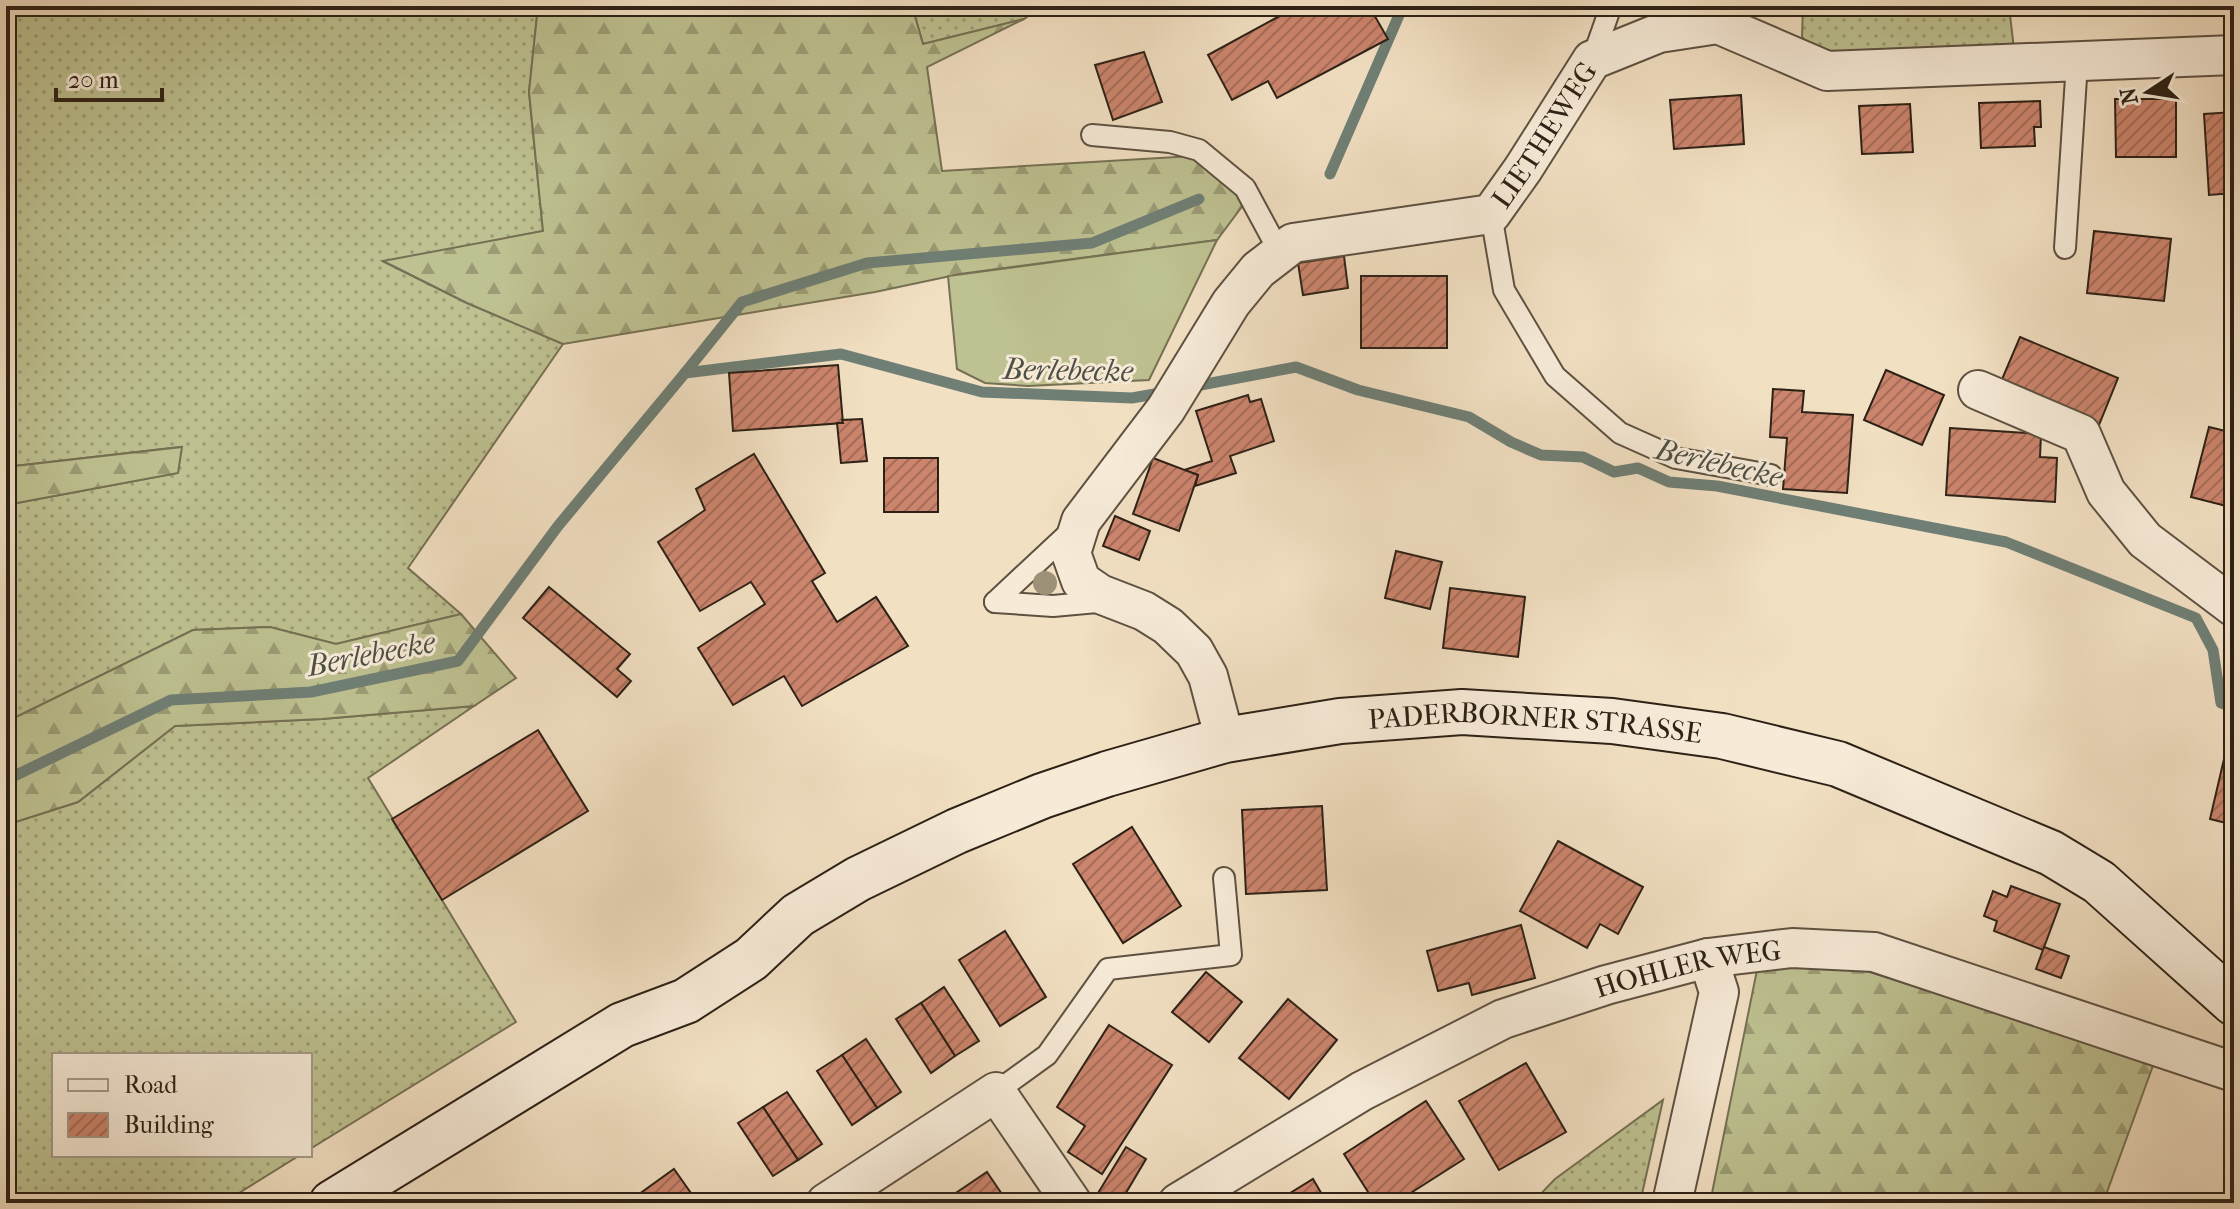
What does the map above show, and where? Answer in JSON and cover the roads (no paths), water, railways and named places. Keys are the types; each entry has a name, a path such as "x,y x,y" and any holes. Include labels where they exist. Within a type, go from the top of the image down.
{"main road":[{"name":"PADERBORNER STRASSE","path":"332,1203 622,1025 686,1001 751,959 798,915 957,831 1042,796 1225,740 1340,721 1462,712 1612,721 1722,736 1838,764 2051,853 2099,882 2234,1003"}],"street":[{"name":"LIETHEWEG","path":"1225,740 1208,676 1194,651 1168,626 1144,611 1100,594 1081,581 1071,553 1081,521 1166,409 1231,303 1258,270 1293,243 1491,214 1592,60 1659,33 1718,24"},
{"path":"1718,24 1827,71 2234,55"},
{"path":"1978,390 2081,434 2106,492 2145,540 2234,607"},
{"name":"HOHLER WEG","path":"1178,1203 1362,1091 1503,1019 1606,985 1708,958 1792,948 1874,952 2234,1072"},
{"path":"1672,1203 1719,992 1708,958"},
{"path":"826,1203 996,1092 1072,1203"}],"lane":[{"path":"1592,60 1611,6"},
{"path":"1685,6 1718,24"},
{"path":"2065,248 2077,62"},
{"path":"1092,135 1170,142 1199,150 1245,188 1280,253"},
{"path":"1491,214 1504,290 1555,376 1620,433 1676,458 1771,475"},
{"path":"1081,521 995,602 1053,606 1116,600"},
{"path":"996,1092 1047,1055 1108,969 1231,955 1224,878"}],"waterway":[{"path":"1330,174 1403,6"},
{"path":"685,373 742,302 867,263 1092,243 1199,199"},
{"name":"Berlebecke","path":"6,780 171,700 311,692 458,661 558,526 685,373 841,354 982,392 1132,398 1166,392"},
{"name":"Berlebecke","path":"1190,387 1296,367 1358,390 1469,417 1511,442 1541,455 1583,457 1614,472 1638,468 1669,482 1717,486 2006,542 2196,618 2213,650 2221,703 2234,704"}]}
